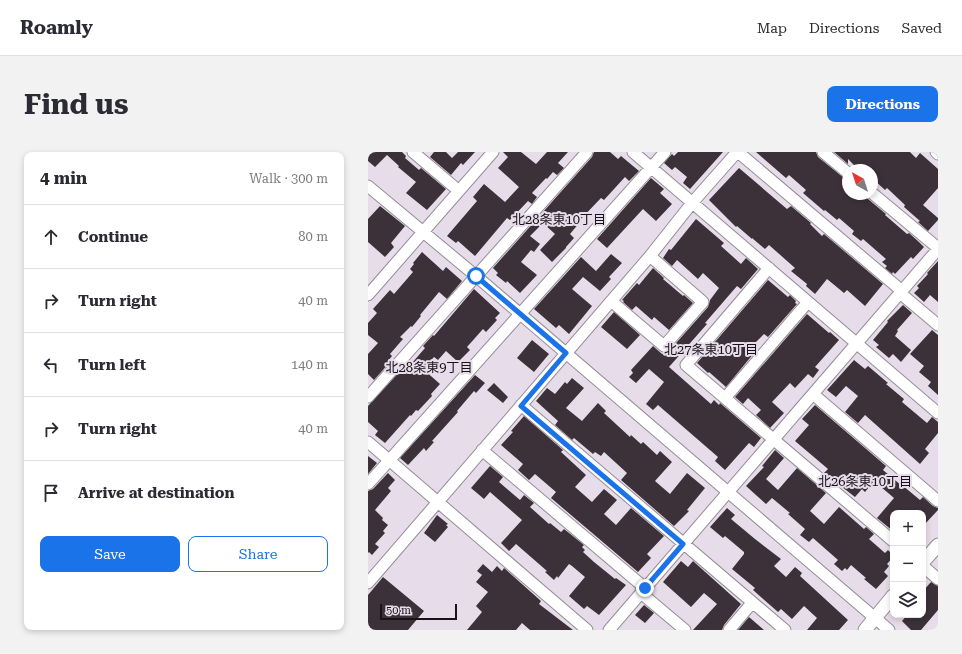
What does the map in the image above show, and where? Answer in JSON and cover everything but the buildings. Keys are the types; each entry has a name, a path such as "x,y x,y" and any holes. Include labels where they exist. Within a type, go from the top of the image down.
{"street":[{"path":"413,152 459,191"},
{"path":"368,397 586,152"},
{"path":"633,152 938,413"},
{"path":"368,484 665,152"},
{"path":"368,583 650,256 692,203 737,152 938,325"},
{"path":"823,152 842,168"},
{"path":"368,295 459,191 488,154"},
{"path":"369,188 476,276 889,630"},
{"path":"609,630 938,249 878,198"},
{"path":"611,301 664,346 703,302 650,256"},
{"path":"769,268 686,365 890,538"},
{"path":"725,398 808,302"},
{"path":"813,394 938,501"},
{"path":"521,406 785,630"},
{"path":"368,442 587,630"},
{"path":"482,450 643,591 685,630"},
{"path":"926,559 938,545"},
{"path":"926,569 938,579"},
{"path":"865,630 890,599"},
{"path":"729,630 752,603"}],"district":[{"name":"北28条東10丁目","path":"559,219"},
{"name":"北27条東10丁目","path":"711,349"},
{"name":"北28条東9丁目","path":"429,367"},
{"name":"北26条東10丁目","path":"865,481"}],"route":[{"path":"476,276 566,353 521,406 683,544 645,588"}]}
